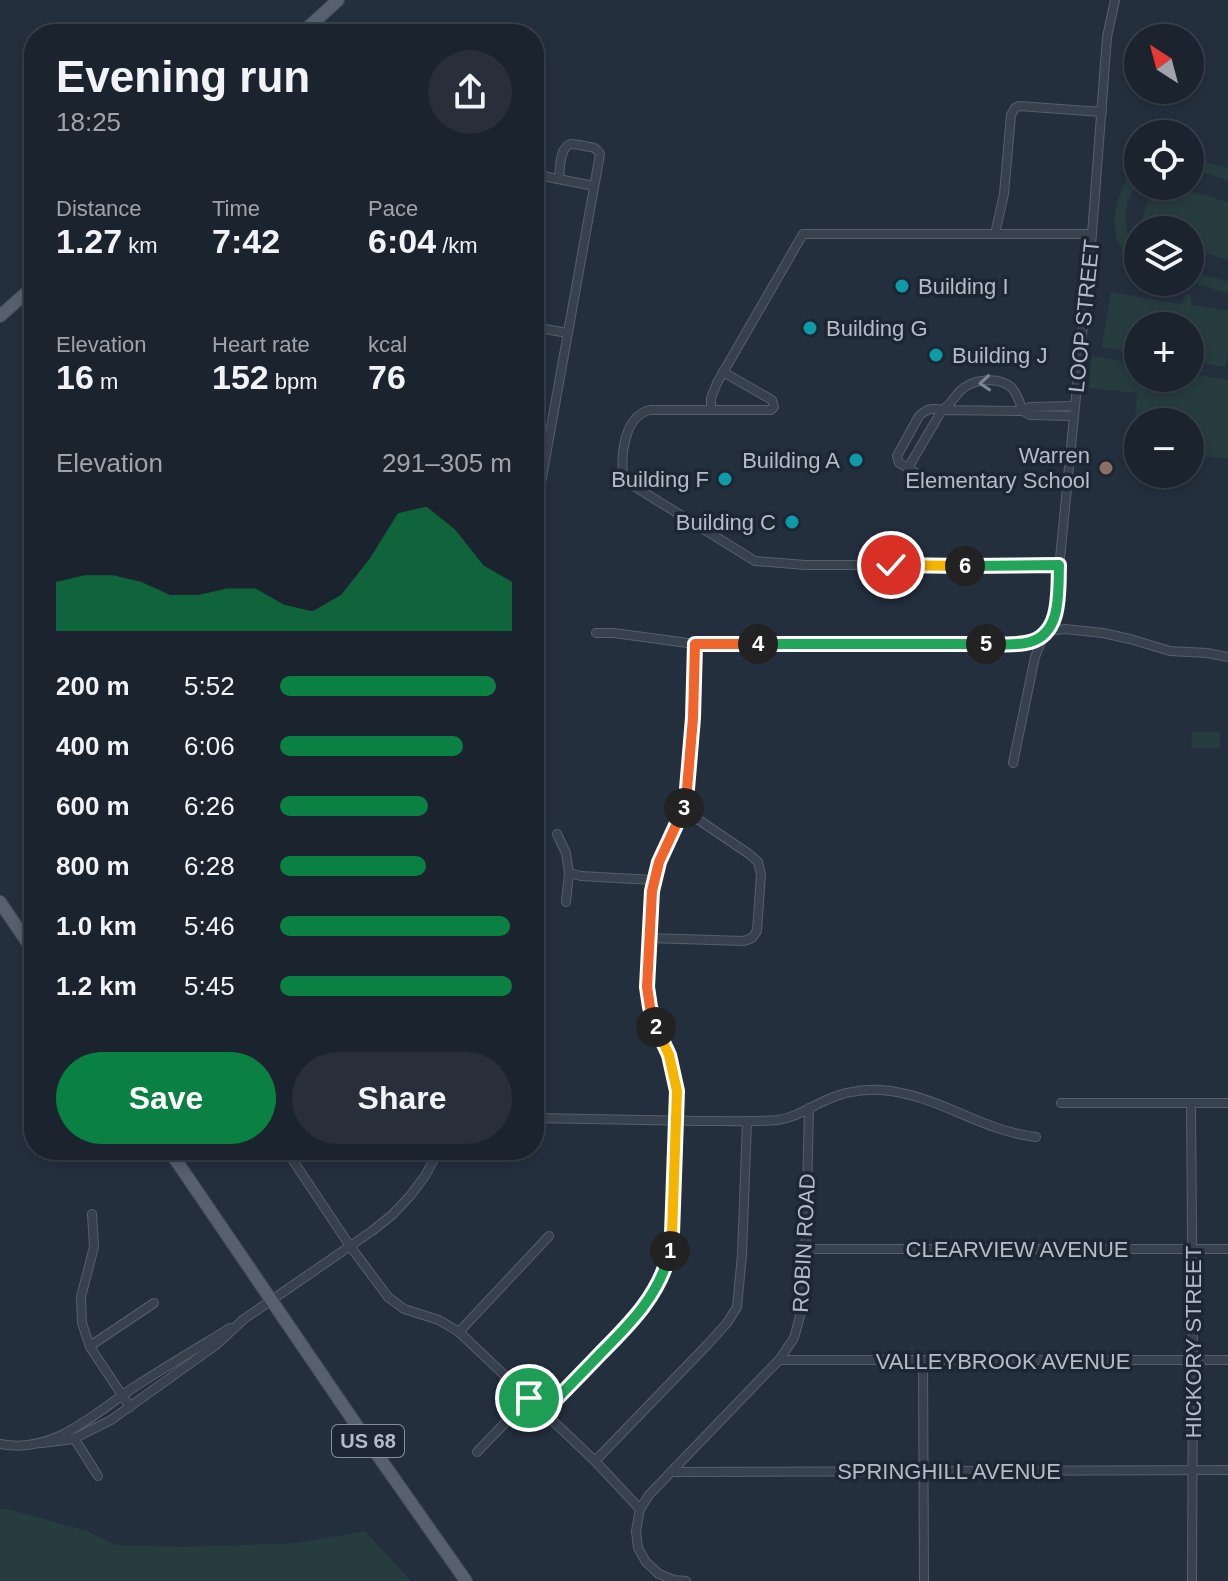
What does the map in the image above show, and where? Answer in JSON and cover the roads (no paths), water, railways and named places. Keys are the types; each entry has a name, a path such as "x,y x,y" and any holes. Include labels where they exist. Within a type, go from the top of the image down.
{"main road":[{"path":"312,24 338,0"},
{"path":"0,316 24,295"},
{"path":"0,902 24,937"},
{"name":"US 68","path":"176,1160 466,1581"}],"street":[{"name":"LOOP STREET","path":"1013,763 1035,657 1054,619 1092,234 1108,25 1115,0"},
{"path":"995,234 1004,194 1012,111 1019,106 1102,112"},
{"path":"544,465 600,154 596,147 567,145 559,179"},
{"path":"544,175 594,186"},
{"path":"711,409 713,391 803,234 1092,234"},
{"path":"544,329 567,333"},
{"path":"723,372 772,400 774,407 771,410 649,410 638,415 628,428 623,476 632,485 755,561 818,565 1059,565"},
{"path":"908,468 942,410 961,390 977,382 998,382 1012,388 1023,411"},
{"path":"954,399 960,410"},
{"path":"928,480 897,460 898,450 929,408 1023,411 1030,415 1074,411"},
{"path":"596,633 695,644 1017,644 1032,642 1046,633 1065,629 1103,633 1170,651 1228,657"},
{"path":"544,1412 637,1316 659,1283 669,1254 677,1091 650,1007 647,987 649,938 653,880 684,810 693,718 695,644"},
{"path":"649,938 744,941 752,938 757,931 761,874 758,862 684,810"},
{"path":"557,834 566,853 569,873 566,902"},
{"path":"569,873 653,880"},
{"path":"544,1118 784,1119 832,1098 858,1091 878,1090 900,1092 941,1104 996,1129 1036,1137"},
{"path":"1061,1103 1228,1103"},
{"name":"HICKORY STREET","path":"1191,1104 1192,1581"},
{"name":"ROBIN ROAD","path":"640,1509 649,1495 779,1360 794,1338 800,1319 805,1249 809,1108"},
{"path":"595,1461 708,1344 737,1307 747,1121"},
{"path":"293,1160 381,1290 413,1313 439,1320 459,1332 544,1412 640,1509 636,1531 638,1548 646,1562 659,1574 686,1581"},
{"path":"42,1443 78,1427 350,1246 392,1215 410,1196 434,1160"},
{"path":"92,1214 94,1247 80,1306 82,1323 90,1346 130,1407"},
{"path":"459,1332 549,1236"},
{"name":"CLEARVIEW AVENUE","path":"805,1249 1228,1249"},
{"path":"90,1346 154,1303"},
{"path":"0,1444 22,1446 74,1438 104,1424 216,1345 244,1319"},
{"name":"VALLEYBROOK AVENUE","path":"779,1360 1228,1360"},
{"path":"923,1361 924,1581"},
{"path":"477,1452 529,1398"},
{"path":"74,1438 98,1476"},
{"name":"SPRINGHILL AVENUE","path":"671,1472 1228,1470"}],"place":[{"name":"Building I","path":"902,286"},
{"name":"Building G","path":"810,328"},
{"name":"Building J","path":"936,355"},
{"name":"Building A","path":"856,460"},
{"name":"Warren Elementary School","path":"1106,468"},
{"name":"Building F","path":"725,479"},
{"name":"Building C","path":"792,522"}]}
